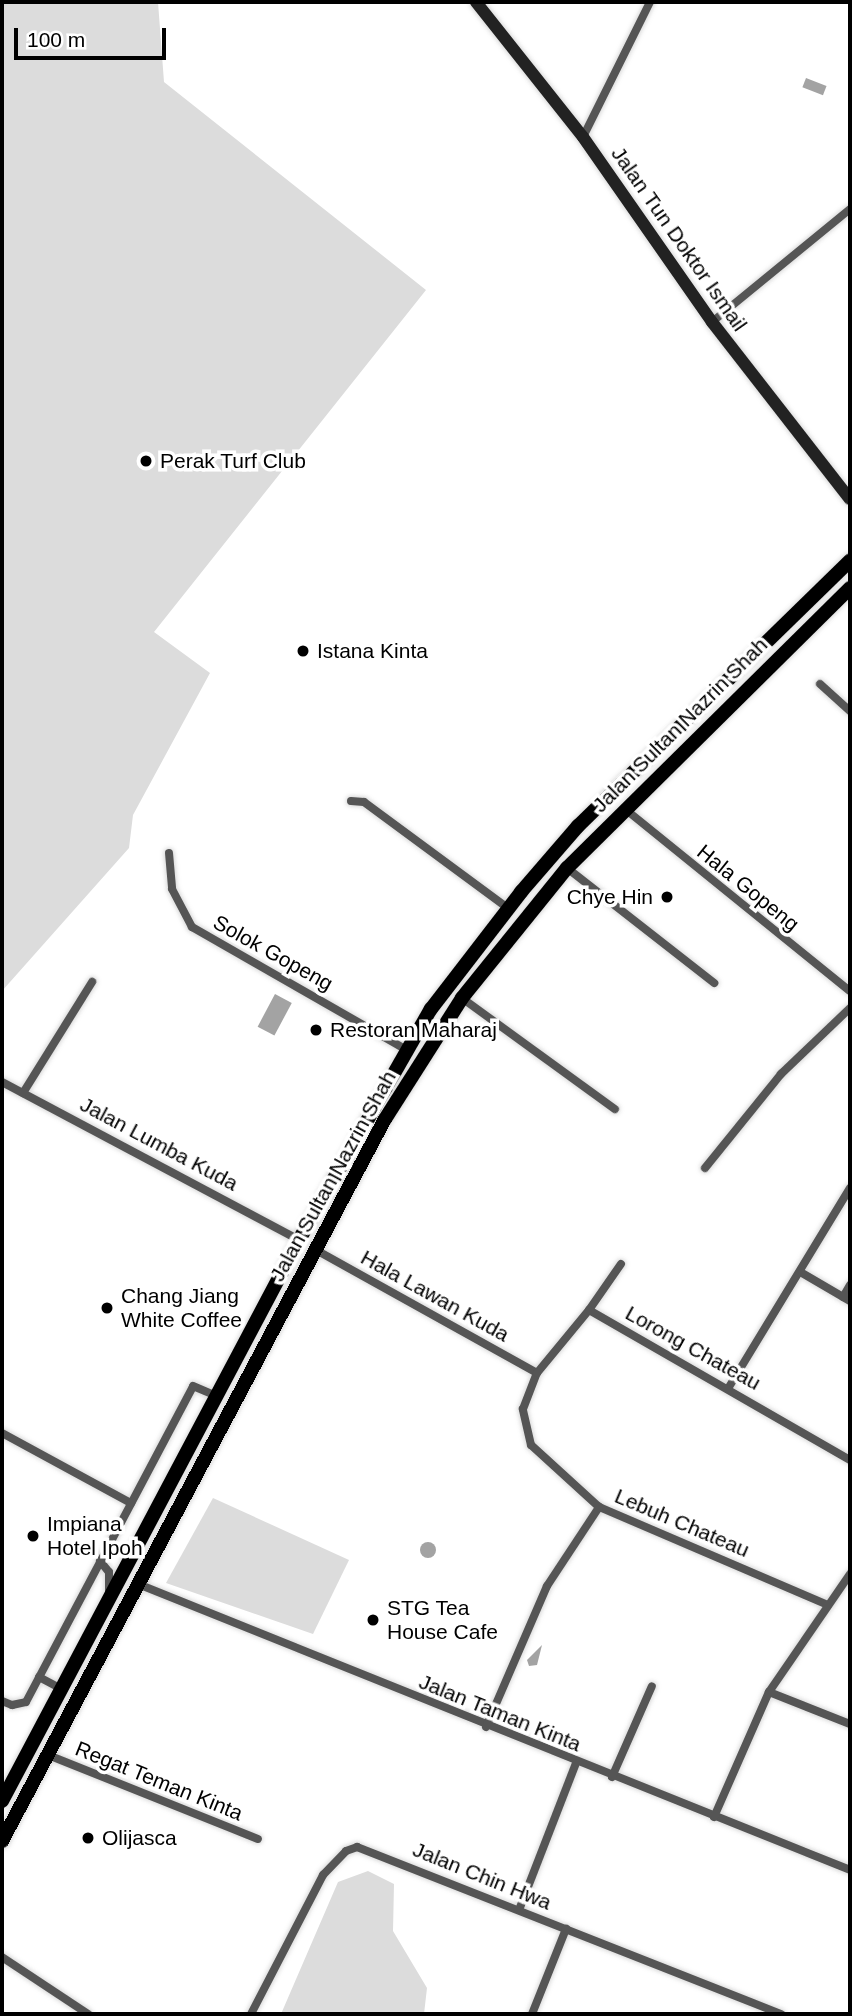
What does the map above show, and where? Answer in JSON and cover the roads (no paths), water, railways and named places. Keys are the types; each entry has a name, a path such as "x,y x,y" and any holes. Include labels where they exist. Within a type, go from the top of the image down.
{"highway":[{"name":"Jalan Sultan Nazrin Shah","path":"2,1801 108,1594 405,1049 508,908 592,812 850,561"},
{"name":"Jalan Sultan Nazrin Shah","path":"2,1841 385,1119 462,998 567,868 850,588"},
{"path":"78,1655 93,1641 123,1583 132,1580 138,1584"},
{"path":"60,1688 78,1689 86,1682"}],"street":[{"name":"Jalan Tun Doktor Ismail","path":"476,2 583,137 712,322 850,499"},
{"path":"583,137 650,2"},
{"path":"712,322 850,209"},
{"path":"820,684 850,711"},
{"path":"351,801 365,802 508,908"},
{"name":"Hala Gopeng","path":"625,809 850,991"},
{"name":"Solok Gopeng","path":"169,853 172,889 192,927 405,1049"},
{"path":"567,868 714,983"},
{"path":"23,1093 92,982"},
{"path":"462,998 615,1109"},
{"path":"705,1168 781,1074 850,1008"},
{"name":"Jalan Lumba Kuda","path":"2,1082 299,1240"},
{"path":"729,1387 802,1273 850,1188"},
{"name":"Hala Lawan Kuda","path":"316,1250 537,1373"},
{"path":"537,1373 589,1310 621,1264"},
{"path":"802,1273 847,1299 850,1285"},
{"name":"Lorong Chateau","path":"589,1310 729,1387 850,1460"},
{"name":"Lebuh Chateau","path":"537,1373 523,1409 531,1445 598,1507 828,1605"},
{"path":"2,1701 12,1705 26,1702 193,1386 218,1396"},
{"path":"2,1445 4,1434 131,1503"},
{"path":"486,1727 547,1586 598,1507"},
{"path":"100,1562 111,1578 108,1594"},
{"path":"714,1817 768,1692 850,1574"},
{"name":"Jalan Taman Kinta","path":"138,1584 486,1727 850,1870"},
{"path":"39,1676 60,1688"},
{"path":"612,1777 652,1686"},
{"path":"768,1692 850,1724"},
{"name":"Regat Teman Kinta","path":"48,1755 258,1839"},
{"path":"519,1910 576,1763"},
{"name":"Jalan Chin Hwa","path":"251,2014 323,1875 346,1851 370,1850 781,2014"},
{"path":"532,2014 566,1929"},
{"path":"2,1957 88,2014"}],"place":[{"name":"Perak Turf Club","path":"146,461"},
{"name":"Istana Kinta","path":"303,651"},
{"name":"Chye Hin","path":"667,897"},
{"name":"Restoran Maharaj","path":"316,1030"},
{"name":"Chang Jiang White Coffee","path":"107,1308"},
{"name":"Impiana Hotel Ipoh","path":"33,1536"},
{"name":"STG Tea House Cafe","path":"373,1620"},
{"name":"Olijasca","path":"88,1838"}]}
